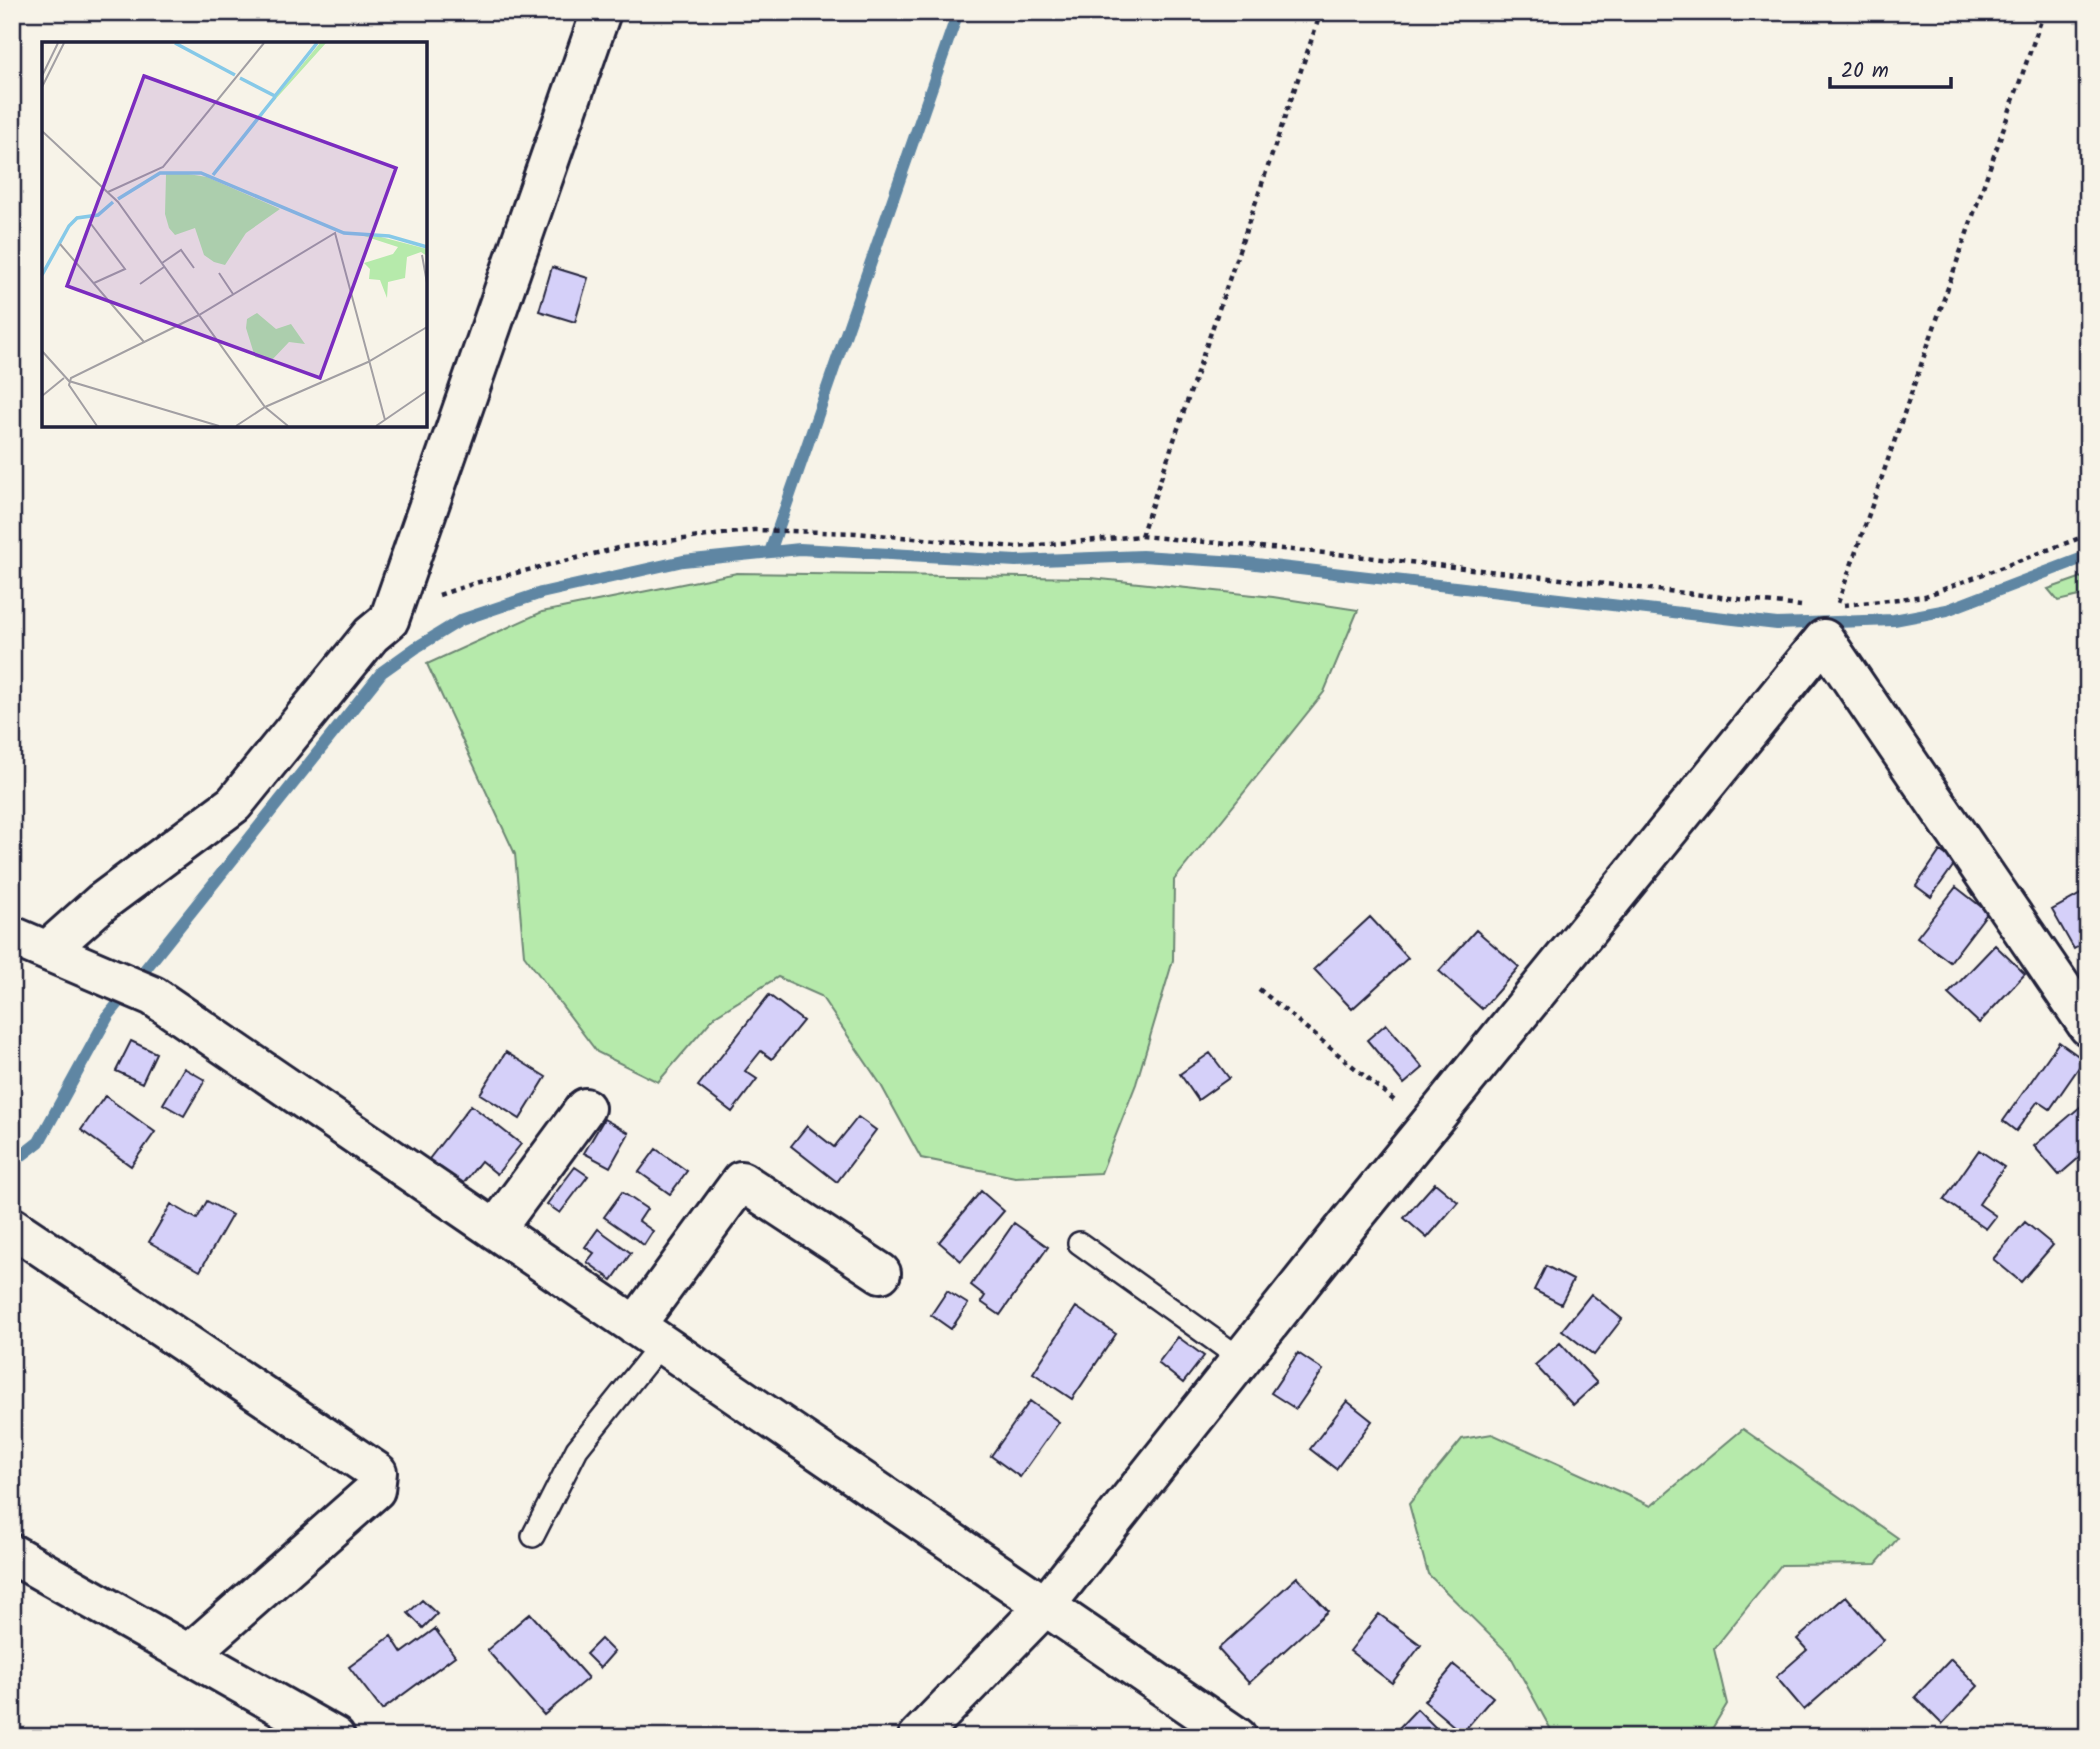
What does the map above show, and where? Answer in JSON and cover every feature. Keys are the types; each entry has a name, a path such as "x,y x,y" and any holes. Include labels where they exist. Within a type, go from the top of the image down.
{"street":[{"path":"48,950 102,902 234,804 371,635 389,620 601,12"},
{"path":"918,1737 1045,1606 1427,1127 1824,639 2088,1026"},
{"path":"12,936 153,996 1237,1737"},
{"path":"495,1230 585,1108"},
{"path":"648,1335 741,1181 881,1273"},
{"path":"12,1227 377,1472 375,1490 189,1654"},
{"path":"12,1555 335,1737"}],"lane":[{"path":"1079,1243 1241,1359"},
{"path":"533,1536 578,1449 648,1335"}],"path":[{"path":"1141,536 1321,12"},
{"path":"2044,12 1836,606 1925,596 2088,535"},
{"path":"389,620 409,605 488,580 622,547 754,530 856,533 1016,547 1141,536 1346,555 1789,606 1813,606"},
{"path":"1259,989 1427,1127"}],"green space":[{"path":"737,573 1091,578 1273,597 1358,610 1324,692 1174,880 1173,960 1136,1084 1101,1173 1015,1177 921,1158 881,1085 821,996 778,977 715,1016 658,1082 597,1052 524,955 515,854 427,664 542,612"},
{"path":"2088,575 2088,594 2058,601 2048,589"},
{"path":"1743,1429 1898,1538 1876,1564 1781,1565 1714,1649 1727,1704 1707,1737 1555,1737 1510,1655 1428,1574 1409,1504 1462,1439 1492,1434 1651,1506"}],"building":[{"path":"552,267 588,278 575,322 539,311"},
{"path":"1940,851 1956,862 1931,897 1916,886"},
{"path":"1956,887 1988,912 1950,962 1917,937"},
{"path":"2088,890 2088,941 2074,949 2052,910"},
{"path":"1370,917 1408,958 1352,1009 1314,969"},
{"path":"1476,930 1519,967 1482,1009 1439,971"},
{"path":"1995,945 2025,974 1979,1023 1948,994"},
{"path":"769,995 803,1021 772,1059 761,1051 745,1071 757,1079 732,1112 698,1086"},
{"path":"1386,1024 1423,1068 1404,1084 1367,1040"},
{"path":"131,1041 156,1053 142,1083 116,1071"},
{"path":"2059,1042 2084,1060 2050,1109 2038,1101 2016,1131 2003,1121"},
{"path":"506,1052 546,1077 520,1119 480,1094"},
{"path":"1210,1053 1229,1078 1198,1100 1180,1074"},
{"path":"184,1068 205,1080 184,1116 163,1104"},
{"path":"105,1096 155,1132 131,1166 81,1130"},
{"path":"2087,1101 2088,1150 2059,1175 2034,1146"},
{"path":"471,1105 521,1144 497,1174 481,1161 459,1189 426,1163"},
{"path":"858,1117 876,1130 837,1182 791,1146 807,1126 834,1147"},
{"path":"604,1119 629,1133 610,1167 584,1153"},
{"path":"656,1149 687,1171 670,1194 639,1172"},
{"path":"1979,1150 2004,1167 1979,1204 1996,1216 1986,1229 1944,1200"},
{"path":"575,1167 588,1176 560,1213 547,1204"},
{"path":"1435,1183 1458,1202 1427,1238 1404,1218"},
{"path":"981,1191 1004,1211 961,1261 939,1242"},
{"path":"622,1192 647,1209 639,1221 653,1231 644,1245 604,1217"},
{"path":"207,1201 232,1215 200,1271 149,1242 171,1204 197,1219"},
{"path":"2025,1222 2053,1245 2021,1282 1993,1259"},
{"path":"1014,1223 1048,1247 1000,1315 981,1302 985,1296 971,1285"},
{"path":"598,1229 631,1253 612,1280 587,1262 594,1253 585,1247"},
{"path":"1546,1266 1573,1280 1561,1304 1534,1290"},
{"path":"947,1291 968,1304 951,1329 931,1315"},
{"path":"1591,1294 1622,1319 1594,1355 1562,1330"},
{"path":"1076,1307 1116,1334 1072,1399 1033,1373"},
{"path":"1178,1337 1204,1356 1183,1383 1158,1363"},
{"path":"1560,1343 1597,1383 1573,1405 1535,1365"},
{"path":"1298,1353 1323,1370 1296,1409 1271,1393"},
{"path":"1030,1401 1059,1422 1020,1477 991,1456"},
{"path":"1347,1401 1372,1421 1336,1469 1310,1449"},
{"path":"1297,1577 1328,1611 1249,1683 1218,1649"},
{"path":"1846,1596 1884,1640 1804,1710 1776,1677 1807,1650 1797,1639"},
{"path":"422,1600 437,1614 423,1628 408,1613"},
{"path":"530,1613 588,1678 544,1715 487,1650"},
{"path":"1379,1614 1421,1645 1392,1683 1350,1651"},
{"path":"435,1629 455,1656 382,1710 349,1667 391,1636 402,1653"},
{"path":"601,1639 614,1652 600,1668 586,1654"},
{"path":"1951,1659 1978,1686 1942,1724 1915,1697"},
{"path":"1454,1665 1493,1697 1462,1733 1424,1701"},
{"path":"1417,1709 1437,1729 1430,1737 1400,1737 1395,1732"},
{"path":"1762,1727 1770,1737 1749,1737"}],"waterway":[{"path":"770,552 958,12"},
{"path":"12,1163 39,1142 108,1016 382,672 461,620 541,593 683,561 800,549 1016,561 1142,556 1238,562 1777,624 1894,620 1947,610 2088,556"}]}
